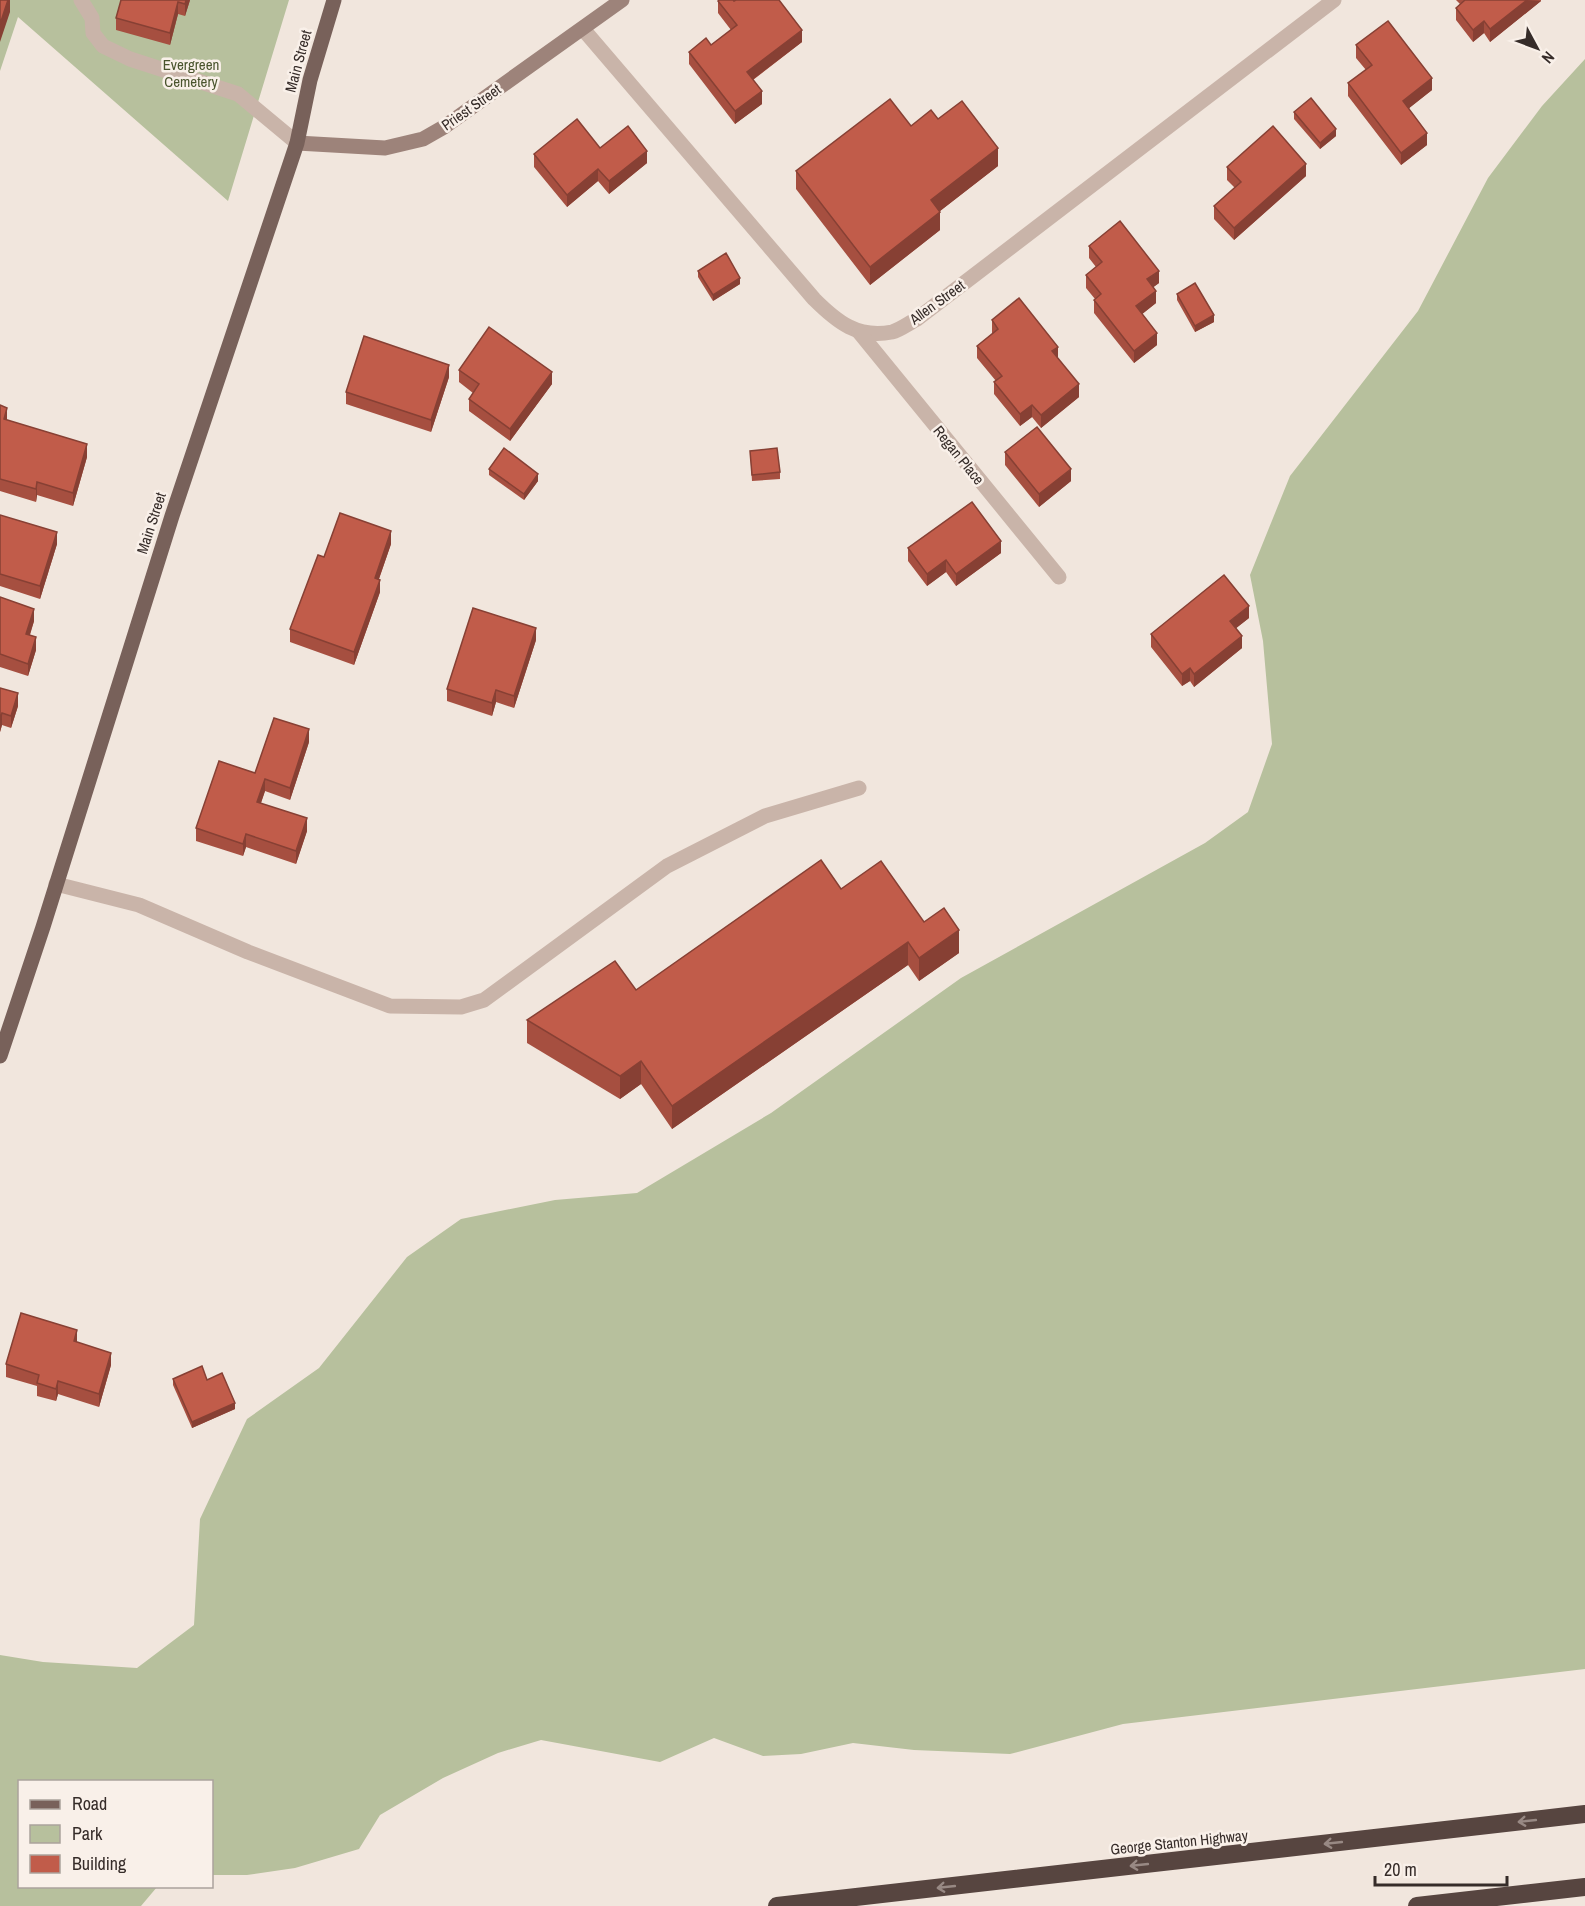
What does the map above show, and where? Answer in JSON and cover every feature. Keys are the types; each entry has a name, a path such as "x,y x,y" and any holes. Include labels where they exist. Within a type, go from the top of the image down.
{"highway":[{"name":"George Stanton Highway","path":"777,1906 1585,1814"},
{"path":"1417,1906 1585,1887"}],"main road":[{"name":"Main Street","path":"0,1056 171,516 297,143 310,80 334,0"},
{"name":"Priest Street","path":"297,143 384,148 423,139 444,127 622,0"}],"street":[{"path":"81,0 92,18 93,33 103,45 130,59 238,94 297,143"},
{"name":"Allen Street","path":"582,29 814,299 833,318 860,332 893,332 917,319 1334,0"},
{"name":"Regan Place","path":"860,332 1059,577"},
{"path":"56,884 139,905 248,952 390,1006 461,1007 484,1000 667,866 765,816 859,788"}],"green space":[{"name":"Evergreen Cemetery","path":"0,0 289,0 228,201 18,17 0,71"},
{"path":"1585,59 1585,1669 1123,1724 1010,1754 914,1750 853,1743 801,1754 763,1756 714,1738 660,1762 541,1740 498,1753 443,1778 380,1815 359,1849 295,1868 247,1875 213,1875 213,1780 18,1780 18,1888 156,1888 141,1906 0,1906 0,1655 43,1662 137,1668 194,1625 200,1519 247,1419 319,1368 407,1257 461,1219 555,1200 637,1193 771,1113 961,978 1205,843 1248,812 1272,744 1263,641 1250,575 1290,476 1418,311 1488,178 1542,106"}],"building":[{"path":"0,0 8,0 0,24"},
{"path":"121,0 186,0 185,4 178,2 170,33 116,18"},
{"path":"719,0 779,0 802,30 747,72 762,91 735,111 689,52 706,38 711,45 737,25"},
{"path":"1465,0 1527,0 1490,29 1484,21 1473,30 1456,8"},
{"path":"1388,21 1432,78 1403,101 1427,133 1401,153 1348,83 1372,65 1356,45"},
{"path":"1311,98 1336,129 1320,143 1294,112"},
{"path":"890,99 911,126 931,110 938,119 962,101 998,148 931,200 940,212 870,267 796,171"},
{"path":"577,119 600,148 628,126 647,151 609,181 598,169 567,195 534,154"},
{"path":"1273,126 1306,164 1234,228 1214,206 1241,182 1227,167"},
{"path":"1120,221 1159,271 1147,279 1156,291 1136,306 1157,333 1134,351 1094,300 1101,294 1086,275 1102,262 1089,246"},
{"path":"726,253 740,278 713,295 698,271"},
{"path":"1195,283 1214,315 1195,326 1177,294"},
{"path":"1019,298 1058,347 1052,351 1079,384 1041,415 1032,405 1020,414 994,382 1002,376 977,346 998,329 992,320"},
{"path":"489,327 552,372 510,429 469,399 479,384 459,370"},
{"path":"364,336 449,365 431,420 346,392"},
{"path":"0,405 7,408 4,419 87,444 73,493 37,482 36,489 0,479"},
{"path":"1037,427 1071,469 1039,494 1005,452"},
{"path":"504,448 538,474 524,494 489,469"},
{"path":"777,448 780,472 752,475 750,451"},
{"path":"972,502 1001,541 956,574 946,560 927,574 908,548"},
{"path":"340,513 391,531 375,578 380,580 354,652 290,629 318,555 324,557"},
{"path":"0,515 57,532 40,586 0,574"},
{"path":"1224,575 1249,606 1230,621 1242,636 1194,674 1190,668 1182,674 1151,634"},
{"path":"0,597 34,609 26,634 36,637 28,664 0,654"},
{"path":"473,608 536,628 514,696 496,690 492,703 447,689"},
{"path":"0,688 18,693 11,716 2,713 0,720"},
{"path":"274,718 309,729 290,788 265,779 257,802 307,818 296,851 246,834 243,844 196,828 219,761 255,773"},
{"path":"821,860 841,889 881,861 924,922 944,908 959,930 919,958 908,942 672,1106 641,1061 620,1076 527,1020 615,961 636,990"},
{"path":"21,1313 77,1330 74,1341 111,1353 99,1394 58,1381 56,1389 37,1383 39,1375 6,1364"},
{"path":"202,1366 207,1380 222,1373 235,1403 192,1422 173,1379"}]}
